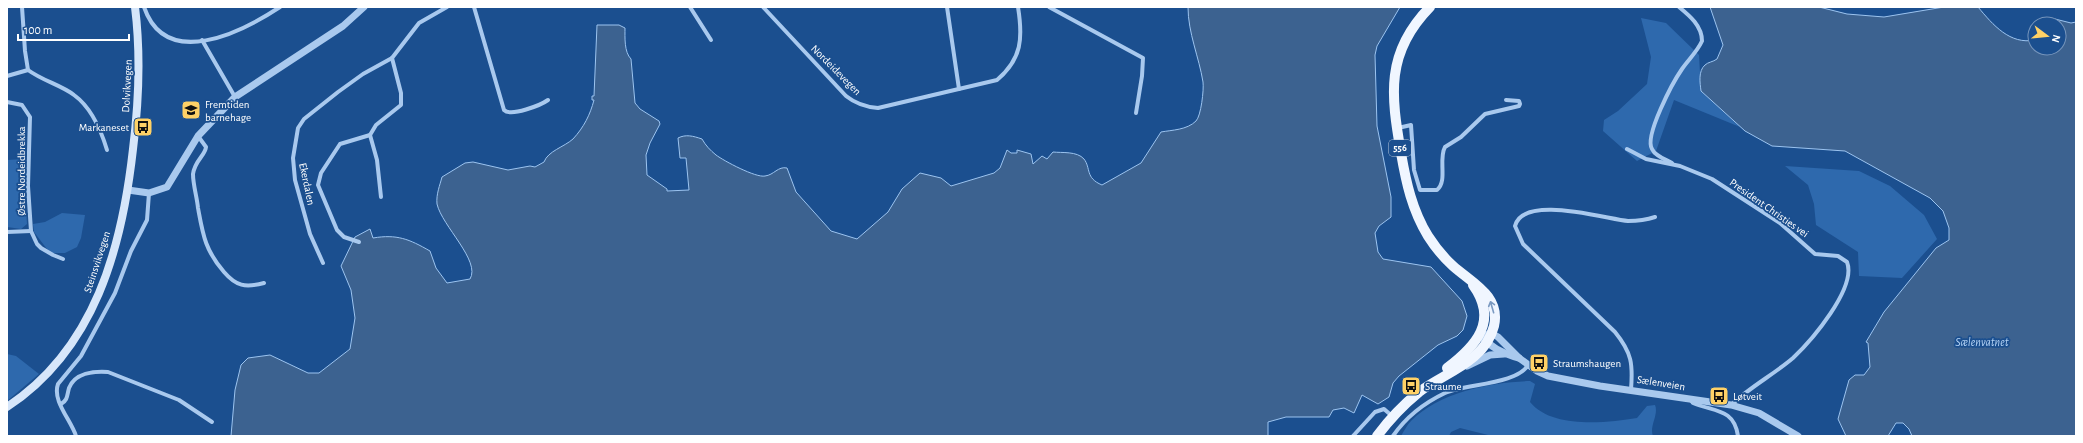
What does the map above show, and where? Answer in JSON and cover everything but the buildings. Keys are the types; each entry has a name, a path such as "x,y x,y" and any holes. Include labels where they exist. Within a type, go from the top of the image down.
{"main road":[{"name":"Dolvikvegen","path":"128,190 139,90 139,47 135,7"},
{"name":"556","path":"1428,386 1459,368 1471,359 1486,337 1484,307 1476,290 1468,279 1435,246 1416,213 1406,182 1397,129 1393,90 1398,58 1407,35 1430,7"},
{"name":"Steinsvikvegen","path":"7,407 32,388 54,367 84,326 107,274 128,190"},
{"name":"556","path":"1377,436 1392,416 1486,337"}],"street":[{"path":"22,7 28,70 48,83 74,95 81,102 98,125 107,150"},
{"path":"144,7 152,23 163,36 180,42 202,40 240,30 280,7"},
{"path":"128,190 149,193 167,187 198,136 235,97 337,30 364,7"},
{"name":"Ekerdalen","path":"323,263 310,234 295,180 292,158 298,128 304,119 338,92 363,74 392,58 419,23 447,7"},
{"path":"474,7 504,110 510,113 534,107 548,100"},
{"path":"690,7 711,40"},
{"name":"Nordeidevegen","path":"763,7 855,103 866,107 887,107 996,80 1007,72 1015,60 1020,46 1020,21 1018,7"},
{"path":"947,7 959,89"},
{"path":"1049,7 1143,58 1142,76 1136,113"},
{"name":"President Christies vei","path":"1679,7 1700,30 1702,42 1678,75 1656,122 1650,144 1652,150 1660,157 1717,182 1780,223 1816,254 1838,256 1844,259 1849,268 1841,299 1803,348 1731,405"},
{"path":"202,40 235,97"},
{"name":"Ekerdalen","path":"359,242 344,237 337,230 318,185 321,173 340,144 370,134 376,125 401,105 401,92 392,58"},
{"path":"7,76 28,70"},
{"path":"1397,129 1411,125 1414,170 1420,190 1434,191 1439,188 1442,176 1442,156 1448,144 1461,138 1485,114 1519,106 1520,104 1519,101 1506,100"},
{"name":"Østre Nordeidbrekka","path":"7,102 22,105 30,117 28,186 31,232 41,248 53,256 63,259"},
{"path":"370,134 377,160 381,197"},
{"path":"198,136 206,148 206,151 197,160 193,175 202,234 208,251 231,280 239,285 250,287 264,283"},
{"name":"President Christies vei","path":"1627,149 1646,159 1680,166"},
{"path":"76,436 56,394 58,384 81,356 115,293 131,251 147,220 149,193"},
{"path":"1630,390 1632,361 1624,344 1614,332 1523,244 1515,226 1517,221 1523,216 1549,210 1627,221 1643,221 1655,217"},
{"name":"Østre Nordeidbrekka","path":"7,232 31,232"},
{"name":"Sælenveien","path":"1486,337 1498,337 1519,358 1541,374 1556,378 1731,405 1759,413 1798,436"},
{"name":"Sælenveien","path":"1486,337 1504,354 1519,358"},
{"path":"1459,368 1471,365 1490,355 1504,354"},
{"path":"1392,436 1406,419 1432,400 1453,390 1519,374 1528,365"},
{"path":"61,404 67,398 72,384 79,377 96,372 108,372 180,400 212,422"},
{"path":"1690,399 1693,403 1731,417 1736,424 1738,436"},
{"path":"1353,436 1376,411 1384,409 1392,416"}],"shaded area":[{"path":"1641,18 1666,23 1699,55 1701,91 1740,127 1674,100 1656,151 1637,161 1603,131 1604,120 1618,111 1647,84 1651,57"},
{"path":"25,159 27,224 21,229 7,227 7,160"},
{"path":"1785,166 1859,171 1890,186 1924,215 1937,239 1902,278 1859,276 1858,252 1816,225 1814,204 1808,185"},
{"path":"62,213 85,215 81,238 77,247 65,253 50,253 34,232 33,224 45,222"},
{"path":"7,354 16,356 39,374 7,401"},
{"path":"1530,381 1535,384 1530,402 1540,411 1552,417 1565,420 1595,422 1637,418 1647,406 1655,405 1656,413 1652,428 1653,436 1492,436 1460,428 1451,432 1449,436 1401,436 1410,423 1423,411 1451,396 1483,386"}],"water":[{"path":"1188,7 1400,7 1377,46 1375,55 1377,126 1391,197 1391,217 1379,226 1375,233 1378,252 1383,259 1431,267 1462,301 1467,316 1463,330 1457,336 1438,345 1399,376 1393,383 1389,397 1378,404 1362,395 1354,413 1344,408 1333,410 1329,417 1286,417 1268,422 1268,436 231,436 235,390 241,365 248,358 270,355 308,373 319,373 350,349 355,318 351,290 341,266 355,237 370,229 373,238 403,238 430,251 436,268 447,283 470,279 472,272 466,253 440,213 437,204 442,177 465,163 473,162 508,170 530,166 535,167 544,162 553,152 573,139 586,121 594,100 592,100 592,96 594,96 597,25 619,25 625,28 626,48 631,59 635,103 640,109 659,121 660,124 650,143 646,155 647,175 667,189 667,191 689,190 686,158 680,158 678,138 693,136 702,139 710,150 720,158 755,174 765,176 778,169 787,168 796,192 831,231 857,239 888,212 902,189 920,173 941,178 951,186 994,173 1000,168 1007,150 1011,153 1017,153 1017,150 1031,154 1033,164 1042,156 1047,159 1053,152 1081,156 1086,162 1093,179 1102,185 1141,163 1161,132 1179,129 1192,124 1198,118 1201,109 1203,82 1188,17"},
{"name":"Sælenvatnet","path":"1710,7 1819,7 1847,14 1884,17 1944,7 1978,7 1996,27 2010,37 2027,41 2027,56 2067,56 2067,22 2076,22 2076,436 1912,436 1909,429 1903,423 1896,423 1888,436 1846,436 1838,419 1849,380 1855,375 1864,375 1870,367 1868,343 1866,342 1884,312 1936,248 1949,240 1949,228 1943,211 1930,198 1845,151 1772,146 1745,131 1701,91 1701,70 1706,64 1717,59 1723,45"}],"place":[{"name":"Fremtiden barnehage","path":"191,110"},
{"name":"Markaneset","path":"143,127"},
{"name":"Straumshaugen","path":"1539,363"},
{"name":"Straume","path":"1411,386"},
{"name":"Løtveit","path":"1719,396"}]}
